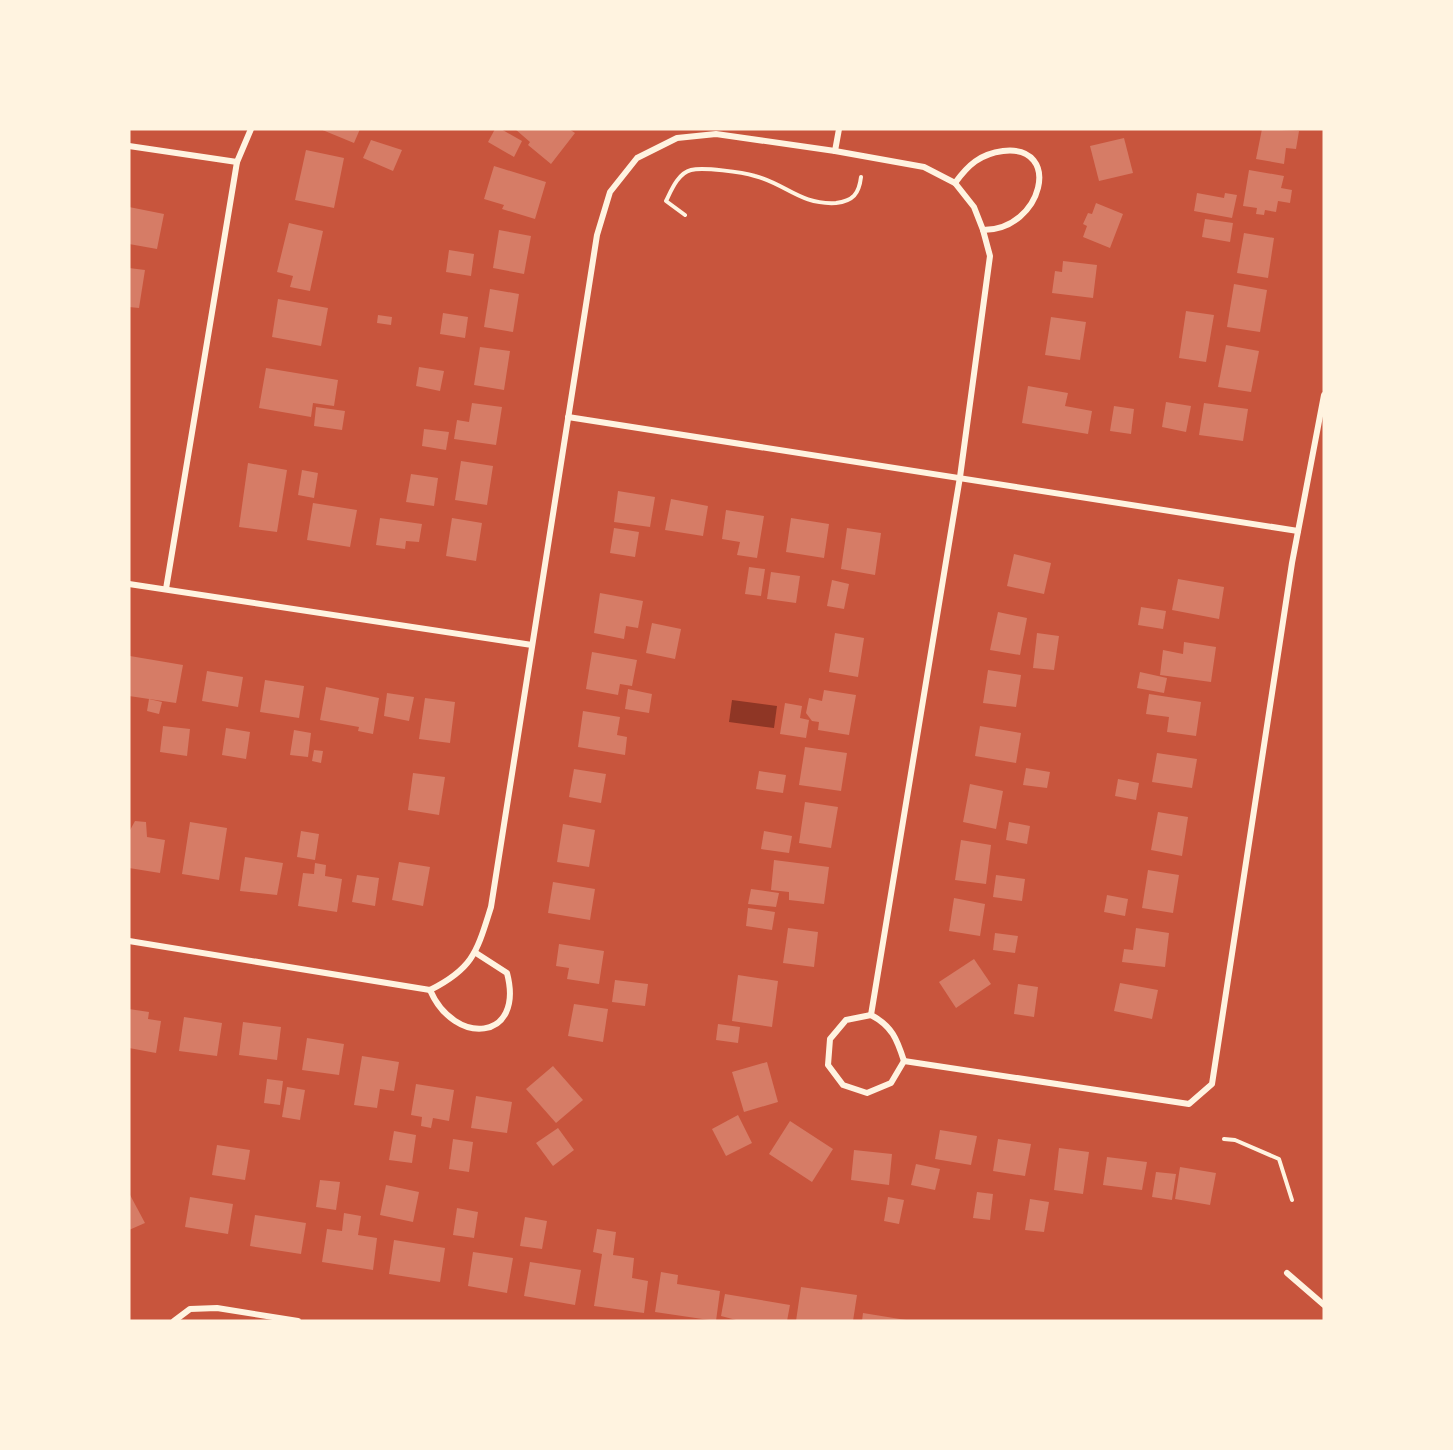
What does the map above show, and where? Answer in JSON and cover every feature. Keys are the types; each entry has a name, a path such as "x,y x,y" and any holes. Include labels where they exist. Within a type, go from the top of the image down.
{"street":[{"path":"166,589 180,518 237,162 251,129"},
{"path":"835,151 839,129"},
{"path":"129,941 430,990 452,979 476,953 490,907 597,235 610,192 637,158 677,138 716,134 835,151 924,167 955,183 974,207 990,256 960,477 871,1015"},
{"path":"129,146 237,162"},
{"path":"955,183 981,155 1018,150 1032,157 1040,173 1035,201 1020,218 1000,230 983,230"},
{"path":"904,1061 1189,1104 1212,1084 1298,531 1324,395"},
{"path":"568,417 1298,531"},
{"path":"129,584 532,645"},
{"path":"430,990 436,1004 448,1018 479,1030 495,1025 508,1012 512,993 507,973 476,953"},
{"path":"871,1015 887,1023 898,1041 904,1061 891,1083 867,1093 843,1085 828,1065 830,1039 846,1020 871,1015"},
{"path":"1287,1273 1324,1305"},
{"path":"174,1321 190,1309 217,1308 298,1321"}],"path":[{"path":"685,215 666,201 680,176 690,170 755,176 803,199 819,204 848,202 857,194 861,177"},
{"path":"1224,1139 1235,1140 1279,1158 1292,1200"}],"shaded area":[{"path":"732,700 777,706 774,728 729,722"}],"building":[{"path":"320,129 360,129 354,143"},
{"path":"495,129 501,129 522,141 514,157 488,142"},
{"path":"515,129 569,129 575,133 551,164 528,145 530,142"},
{"path":"1262,129 1299,131 1296,149 1286,148 1284,164 1256,159"},
{"path":"1124,138 1133,173 1099,181 1090,146"},
{"path":"371,140 402,150 393,171 363,158"},
{"path":"306,150 344,158 334,208 295,200"},
{"path":"494,166 546,182 535,219 502,209 504,205 484,199"},
{"path":"1249,170 1284,176 1281,188 1292,190 1290,203 1278,201 1276,212 1265,210 1264,215 1256,214 1257,208 1243,206"},
{"path":"1197,193 1224,198 1225,193 1237,195 1232,218 1194,211"},
{"path":"1096,203 1123,214 1110,248 1083,237 1087,226 1083,224 1088,213 1092,214"},
{"path":"129,207 164,214 157,249 129,244"},
{"path":"1205,219 1233,223 1230,242 1202,237"},
{"path":"289,223 323,231 310,291 290,287 293,276 277,272"},
{"path":"499,230 531,236 524,274 493,268"},
{"path":"1244,233 1274,238 1268,278 1237,273"},
{"path":"449,250 474,254 471,276 446,272"},
{"path":"1063,261 1097,265 1093,298 1052,293 1055,271 1062,272"},
{"path":"129,268 145,270 139,308 129,307"},
{"path":"1234,284 1267,290 1260,332 1227,327"},
{"path":"490,289 519,294 513,332 484,327"},
{"path":"278,299 328,308 321,346 272,337"},
{"path":"1186,311 1214,315 1206,362 1179,358"},
{"path":"443,313 468,317 465,338 440,334"},
{"path":"378,315 392,317 391,325 377,323"},
{"path":"1051,317 1086,322 1080,360 1045,355"},
{"path":"1226,345 1259,351 1251,392 1218,387"},
{"path":"480,347 510,351 504,390 474,385"},
{"path":"419,367 444,371 440,391 416,386"},
{"path":"266,368 338,380 334,406 313,403 311,417 259,408"},
{"path":"1028,386 1068,393 1065,406 1092,411 1088,434 1022,423"},
{"path":"1166,402 1191,406 1186,432 1162,427"},
{"path":"472,403 502,407 496,445 454,439 457,420 469,422"},
{"path":"1204,403 1248,409 1243,441 1199,435"},
{"path":"1114,406 1134,409 1131,434 1110,431"},
{"path":"316,407 345,411 342,430 314,426"},
{"path":"424,429 449,432 446,450 422,446"},
{"path":"461,461 493,466 487,505 455,500"},
{"path":"248,463 287,470 277,532 239,527"},
{"path":"302,470 318,473 314,498 298,495"},
{"path":"411,474 438,478 434,506 406,502"},
{"path":"618,491 655,497 650,527 614,522"},
{"path":"671,499 708,506 703,536 665,530"},
{"path":"313,503 357,510 350,547 307,540"},
{"path":"726,510 764,516 757,558 737,555 740,542 722,539"},
{"path":"380,518 422,524 419,542 406,541 405,549 376,545"},
{"path":"452,518 482,523 476,561 446,556"},
{"path":"791,518 829,524 824,558 786,552"},
{"path":"614,528 639,532 635,557 610,553"},
{"path":"847,528 881,533 875,575 841,569"},
{"path":"1014,554 1051,563 1044,594 1007,586"},
{"path":"749,567 765,569 761,596 745,594"},
{"path":"771,572 800,576 796,603 767,599"},
{"path":"1178,579 1224,587 1219,619 1172,610"},
{"path":"832,580 849,584 844,609 827,606"},
{"path":"600,593 643,601 638,628 626,626 624,639 594,633"},
{"path":"1141,607 1166,611 1163,629 1138,625"},
{"path":"998,612 1027,618 1020,655 990,650"},
{"path":"652,623 681,629 675,659 646,653"},
{"path":"835,633 864,638 858,677 829,672"},
{"path":"1037,633 1059,636 1054,670 1033,668"},
{"path":"1184,642 1216,647 1211,682 1160,675 1163,650 1183,654"},
{"path":"592,652 637,660 632,686 620,684 618,695 586,689"},
{"path":"130,656 183,665 176,703 129,696"},
{"path":"988,670 1021,675 1016,707 983,703"},
{"path":"207,671 243,677 238,707 202,701"},
{"path":"1140,672 1167,678 1164,693 1137,688"},
{"path":"265,680 304,686 299,718 260,712"},
{"path":"326,687 379,698 373,734 358,731 359,727 320,720"},
{"path":"628,689 652,694 649,713 625,709"},
{"path":"824,690 856,695 849,735 818,730 819,722 812,721 806,713 809,698 822,701"},
{"path":"387,693 414,697 409,721 384,716"},
{"path":"1149,694 1201,702 1196,736 1167,732 1169,717 1146,714"},
{"path":"425,698 455,702 450,743 419,739"},
{"path":"149,699 162,702 159,714 147,711"},
{"path":"785,703 802,706 800,718 809,720 806,738 780,734"},
{"path":"583,711 620,717 617,735 627,737 625,755 578,747"},
{"path":"163,726 190,729 187,756 160,752"},
{"path":"980,726 1021,733 1016,763 975,756"},
{"path":"226,728 250,732 246,759 222,755"},
{"path":"294,730 311,733 308,757 290,755"},
{"path":"805,747 847,753 841,791 799,785"},
{"path":"314,750 323,751 321,763 312,761"},
{"path":"1157,753 1197,759 1192,788 1152,782"},
{"path":"1026,768 1050,772 1047,788 1023,785"},
{"path":"574,769 606,774 601,803 569,797"},
{"path":"759,771 786,775 783,793 756,789"},
{"path":"413,773 445,777 439,815 408,810"},
{"path":"1118,779 1139,783 1136,800 1115,796"},
{"path":"970,784 1003,791 996,829 963,822"},
{"path":"805,802 838,807 831,848 799,843"},
{"path":"1158,812 1188,817 1182,856 1151,850"},
{"path":"135,821 146,822 147,837 165,840 160,873 129,868 129,832"},
{"path":"190,822 227,828 219,880 182,874"},
{"path":"1009,822 1030,826 1027,844 1006,840"},
{"path":"563,824 595,830 589,867 557,862"},
{"path":"301,831 319,834 315,860 297,857"},
{"path":"764,831 792,836 789,853 761,849"},
{"path":"961,840 991,845 986,884 955,880"},
{"path":"245,857 283,863 277,895 240,891"},
{"path":"774,860 829,867 824,904 789,900 789,892 771,890"},
{"path":"399,862 430,867 423,906 392,900"},
{"path":"315,863 326,865 325,876 342,879 337,912 298,906 303,873 314,874"},
{"path":"1148,870 1179,875 1173,913 1142,908"},
{"path":"357,875 379,878 375,906 352,902"},
{"path":"996,875 1025,879 1022,901 993,897"},
{"path":"553,882 595,889 590,920 548,913"},
{"path":"751,889 779,893 776,907 748,904"},
{"path":"1107,895 1128,899 1125,916 1104,912"},
{"path":"954,898 985,904 980,936 949,931"},
{"path":"748,908 775,912 772,930 746,926"},
{"path":"788,928 818,932 814,967 783,963"},
{"path":"1136,928 1169,933 1165,967 1122,962 1124,949 1133,950"},
{"path":"995,933 1018,936 1015,953 993,950"},
{"path":"559,944 604,951 599,984 567,979 569,968 556,966"},
{"path":"974,959 991,984 956,1008 939,982"},
{"path":"738,975 778,981 772,1027 732,1021"},
{"path":"615,980 648,984 645,1006 612,1002"},
{"path":"1120,983 1158,990 1152,1019 1114,1011"},
{"path":"1018,984 1038,987 1034,1017 1014,1014"},
{"path":"574,1004 608,1009 603,1042 568,1036"},
{"path":"129,1009 149,1012 148,1019 161,1021 156,1053 129,1048"},
{"path":"184,1017 222,1023 217,1056 179,1051"},
{"path":"243,1022 281,1027 277,1060 239,1055"},
{"path":"718,1024 740,1027 738,1043 716,1040"},
{"path":"307,1038 344,1044 339,1075 302,1070"},
{"path":"362,1056 399,1062 394,1091 380,1089 377,1108 354,1105"},
{"path":"767,1062 778,1102 744,1112 732,1072"},
{"path":"553,1066 583,1100 556,1123 526,1089"},
{"path":"267,1079 283,1081 280,1105 264,1103"},
{"path":"416,1084 454,1090 449,1121 433,1118 431,1128 421,1126 422,1117 411,1115"},
{"path":"287,1087 305,1090 300,1120 282,1117"},
{"path":"476,1096 512,1102 507,1133 471,1128"},
{"path":"738,1115 752,1143 726,1156 712,1129"},
{"path":"790,1121 833,1149 812,1182 769,1154"},
{"path":"558,1128 574,1150 553,1166 536,1143"},
{"path":"940,1130 977,1136 971,1165 935,1159"},
{"path":"394,1131 416,1135 412,1163 389,1160"},
{"path":"453,1139 473,1142 469,1172 449,1169"},
{"path":"998,1139 1031,1144 1025,1176 993,1171"},
{"path":"217,1145 250,1150 245,1180 212,1175"},
{"path":"1059,1148 1089,1152 1083,1194 1054,1190"},
{"path":"854,1150 892,1154 889,1185 851,1180"},
{"path":"1107,1157 1147,1162 1142,1190 1103,1185"},
{"path":"916,1164 940,1169 935,1190 911,1185"},
{"path":"1180,1167 1216,1173 1210,1205 1175,1199"},
{"path":"1156,1172 1176,1174 1172,1200 1152,1197"},
{"path":"320,1180 340,1182 336,1210 316,1207"},
{"path":"386,1185 419,1192 413,1222 380,1215"},
{"path":"977,1192 993,1194 990,1220 973,1218"},
{"path":"129,1193 145,1223 129,1230"},
{"path":"190,1197 233,1204 228,1234 185,1227"},
{"path":"888,1197 904,1200 899,1224 884,1221"},
{"path":"1030,1199 1049,1202 1044,1232 1025,1230"},
{"path":"457,1208 478,1212 474,1238 453,1235"},
{"path":"344,1213 361,1216 358,1235 377,1238 373,1270 322,1262 327,1229 342,1231"},
{"path":"255,1215 306,1223 301,1254 250,1246"},
{"path":"525,1217 547,1221 542,1249 520,1246"},
{"path":"597,1229 616,1232 613,1255 634,1258 632,1278 648,1281 644,1313 594,1306 602,1254 593,1252"},
{"path":"394,1240 445,1248 440,1282 389,1274"},
{"path":"473,1252 513,1258 507,1293 468,1286"},
{"path":"530,1262 581,1270 575,1305 524,1296"},
{"path":"661,1272 678,1275 677,1284 720,1291 716,1321 655,1312"},
{"path":"801,1287 857,1295 853,1321 796,1321"},
{"path":"725,1294 790,1305 787,1321 740,1321 721,1316"},
{"path":"863,1313 906,1320 906,1321 862,1321"}]}
